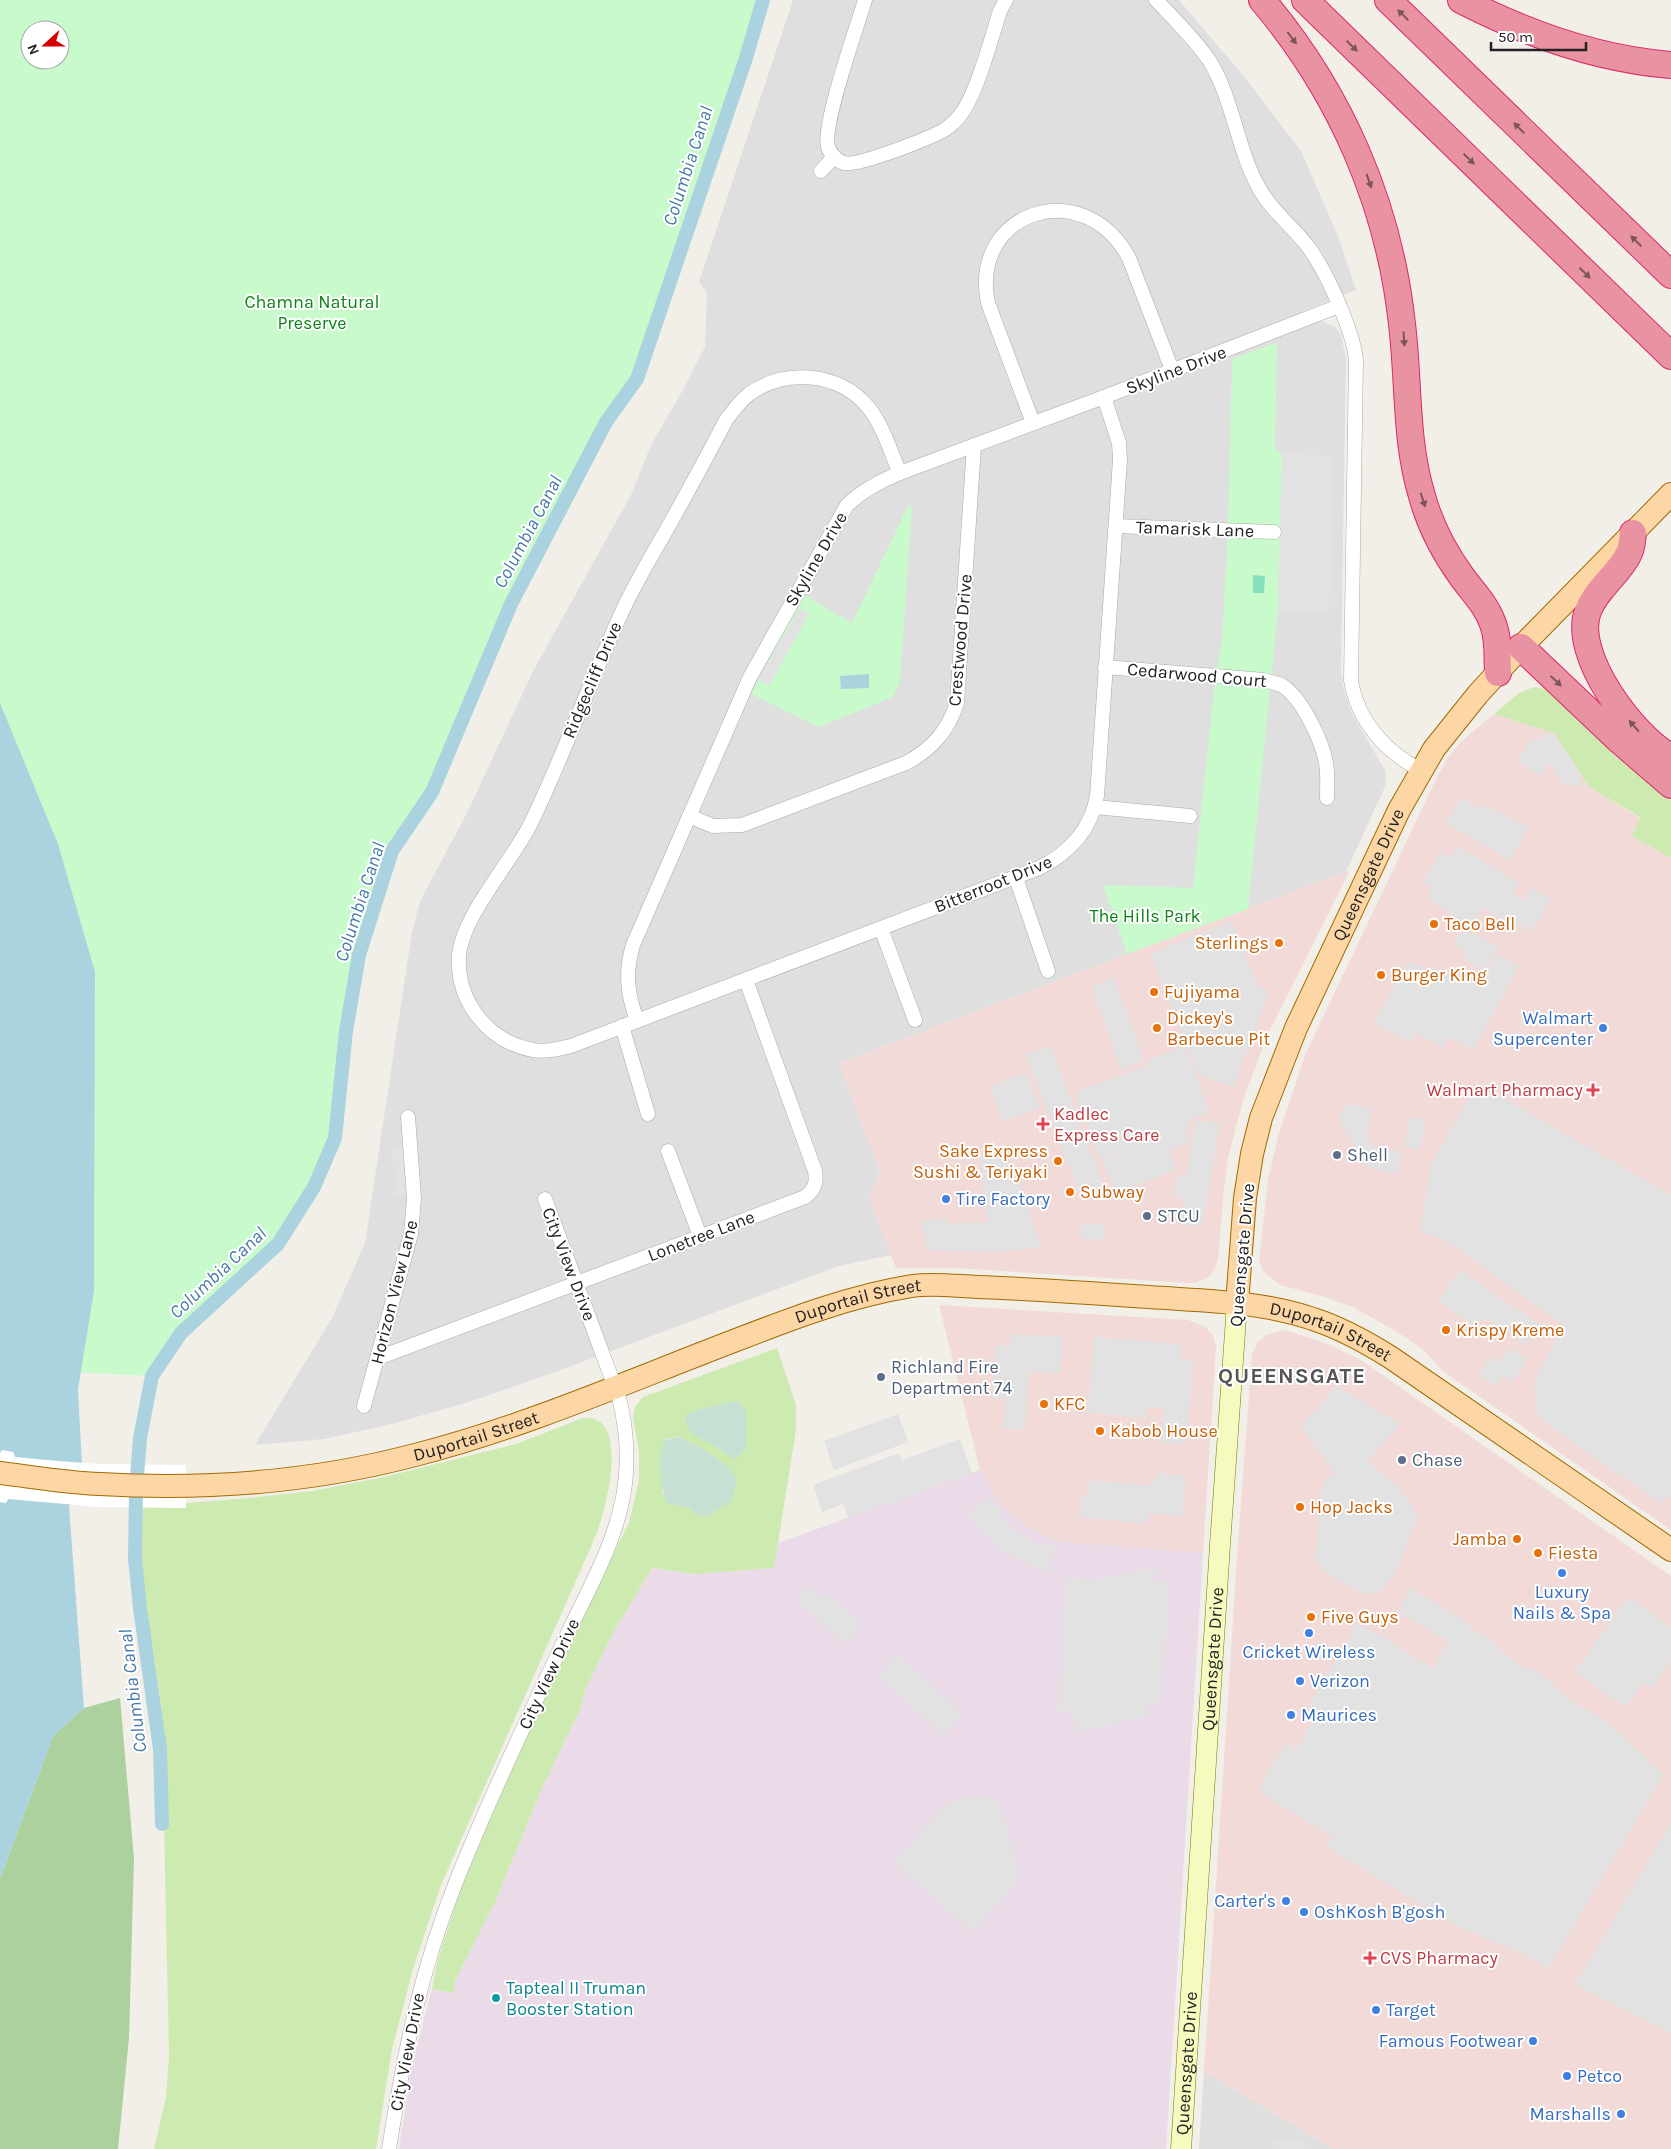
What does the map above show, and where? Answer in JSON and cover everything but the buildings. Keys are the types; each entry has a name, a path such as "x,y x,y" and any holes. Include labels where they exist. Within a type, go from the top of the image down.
{"highway":[{"path":"1262,0 1298,45 1321,81 1351,136 1376,202 1390,245 1399,295 1411,441 1418,485 1429,518 1442,546 1485,608 1493,623 1498,672"},
{"path":"1305,0 1671,356"},
{"path":"1388,0 1671,274"},
{"path":"1461,0 1510,24 1556,42 1630,60 1671,65"},
{"path":"1633,533 1629,554 1590,606 1585,631 1598,671 1626,717 1642,736 1671,757"},
{"path":"1521,647 1620,741 1671,785"}],"main road":[{"name":"Queensgate Drive","path":"1237,1304 1245,1198 1260,1118 1296,1028 1399,810 1421,770 1449,729 1498,672 1671,494"},
{"name":"Duportail Street","path":"0,1473 96,1484 186,1486 251,1483 311,1476 414,1456 488,1432 615,1387 811,1312 872,1294 918,1286 1025,1288 1237,1304 1299,1314 1332,1326 1363,1340 1671,1550"}],"street":[{"path":"865,0 828,125 828,148 834,158 843,163 863,161 947,128 966,107 1006,0"},
{"path":"1156,0 1189,34 1209,60 1218,78 1258,186 1272,207 1316,257 1355,347 1350,651 1352,687 1356,701 1363,714 1384,745 1400,758 1421,770"},
{"path":"821,171 834,158"},
{"path":"1033,423 988,303 985,289 990,258 997,245 1007,231 1021,221 1037,214 1054,210 1074,211 1094,220 1110,231 1122,244 1172,370"},
{"name":"Skyline Drive","path":"637,1020 629,996 628,963 633,945 750,677 847,505 858,494 878,482 900,473 1104,397 1338,306"},
{"name":"Ridgecliff Drive","path":"622,1026 571,1046 552,1051 534,1050 512,1045 489,1029 471,1007 464,992 460,976 459,955 463,939 471,921 536,813 632,590 726,420 747,395 761,386 791,377 805,376 835,383 847,388 869,409 879,426 900,473"},
{"name":"Bitterroot Drive","path":"622,1026 1016,878 1039,868 1063,854 1077,841 1095,807 1116,526 1120,460 1119,443 1104,397"},
{"name":"Crestwood Drive","path":"689,816 713,826 742,825 906,763 930,748 940,738 951,721 958,703 974,445"},
{"name":"Tamarisk Lane","path":"1116,526 1274,532"},
{"name":"Cedarwood Court","path":"1105,667 1264,680 1282,686 1303,708 1322,748 1326,763 1327,798"},
{"path":"1095,807 1190,816"},
{"path":"1016,878 1048,971"},
{"path":"881,928 915,1020"},
{"name":"Lonetree Lane","path":"378,1358 805,1196 816,1186 815,1171 746,980"},
{"path":"622,1026 648,1114"},
{"name":"Horizon View Lane","path":"364,1406 412,1234 414,1218 408,1117"},
{"path":"668,1151 700,1236"},
{"name":"City View Drive","path":"389,2149 409,2032 424,1972 436,1936 478,1828 602,1561 624,1496 626,1456 623,1416 615,1387 545,1200"},
{"name":"Queensgate Drive","path":"1181,2149 1237,1304"}],"shaded area":[{"path":"793,0 1179,0 1246,79 1301,151 1338,236 1356,290 1301,312 1335,327 1341,335 1346,358 1341,669 1343,687 1352,714 1385,770 1386,782 1384,789 1346,872 839,1063 880,1171 870,1198 891,1255 839,1266 472,1401 392,1424 324,1439 255,1445 332,1318 365,1243 412,932 420,901 467,813 533,671 631,495 651,445 705,347 707,293 699,282"},
{"path":"1282,454 1333,455 1329,612 1278,610"},
{"path":"799,608 809,614 769,686 759,680"},
{"path":"1494,714 1554,733 1589,787 1640,818 1633,836 1671,858 1671,1530 1444,1372 1422,1349 1397,1332 1353,1307 1280,1285 1264,1272 1259,1261 1268,1180 1278,1136 1306,1053 1448,757 1464,739"},
{"path":"1542,733 1556,736 1579,773 1580,787 1565,785 1551,765 1546,766 1541,775 1517,762 1531,738 1539,741"},
{"path":"1460,798 1480,809 1483,803 1528,828 1510,860 1446,823"},
{"path":"1457,846 1519,883 1513,894 1523,900 1518,908 1532,888 1551,900 1531,932 1512,919 1509,924 1482,908 1471,926 1426,898 1432,887 1423,882 1440,852 1450,857"},
{"path":"1350,870 1268,1034 1244,1097 1228,1158 1218,1259 1209,1277 1195,1283 1186,1283 955,1268 896,1268 869,1197 880,1172 839,1063"},
{"path":"1232,921 1258,987 1269,991 1233,1087 1198,1074 1150,954"},
{"path":"1463,929 1473,935 1475,933 1498,947 1484,971 1463,958 1467,952 1454,944"},
{"path":"1496,953 1519,966 1473,1050 1449,1037 1443,1048 1417,1033 1411,1043 1374,1023 1408,961 1417,966 1434,968 1461,983 1469,970 1483,978"},
{"path":"1114,978 1144,1061 1121,1069 1091,987"},
{"path":"1050,1046 1105,1188 1081,1198 1026,1055"},
{"path":"1185,1046 1209,1112 1189,1120 1191,1125 1185,1128 1190,1141 1169,1150 1176,1170 1115,1193 1102,1160 1121,1152 1100,1159 1075,1092 1146,1066 1149,1060"},
{"path":"1027,1073 1040,1108 1003,1122 990,1086"},
{"path":"1472,1093 1503,1098 1671,1195 1671,1498 1666,1496 1661,1504 1538,1418 1534,1381 1564,1325 1444,1239 1420,1233 1431,1164"},
{"path":"1346,1104 1371,1109 1367,1135 1374,1147 1402,1152 1398,1174 1368,1168 1338,1119"},
{"path":"1410,1117 1426,1120 1420,1150 1404,1147"},
{"path":"1196,1120 1220,1124 1202,1227 1181,1224 1185,1199 1173,1196 1177,1176 1186,1177"},
{"path":"392,1146 403,1146 406,1195 395,1196"},
{"path":"1008,1151 1041,1247 1003,1252 926,1250 922,1221 948,1218 949,1224 988,1222 979,1156"},
{"path":"1082,1223 1105,1224 1104,1240 1081,1238"},
{"path":"1460,1270 1540,1325 1526,1346 1484,1317 1477,1327 1438,1301"},
{"path":"939,1305 1188,1320 1204,1326 1213,1335 1216,1347 1203,1553 1060,1542 1028,1528 1001,1505 980,1470"},
{"path":"1285,1330 1328,1344 1361,1360 1671,1576 1671,2149 1334,2149 1204,2071 1252,1355 1257,1343 1266,1335"},
{"path":"1011,1334 1062,1337 1060,1373 1029,1371 1025,1430 1003,1429 1005,1399 992,1398 996,1345 1010,1346"},
{"path":"1094,1337 1181,1344 1180,1359 1193,1360 1186,1444 1161,1442 1164,1408 1147,1407 1146,1418 1088,1413"},
{"path":"1509,1348 1527,1360 1512,1382 1503,1376 1495,1387 1478,1376 1490,1357 1499,1363"},
{"path":"1336,1386 1400,1424 1367,1461 1398,1486 1418,1516 1396,1572 1379,1592 1364,1594 1336,1579 1315,1563 1322,1485 1334,1472 1301,1427"},
{"path":"898,1414 908,1442 834,1470 824,1441"},
{"path":"960,1439 972,1473 848,1518 843,1504 822,1512 813,1485 899,1453 902,1460"},
{"path":"980,1470 1001,1505 1028,1528 1060,1542 1203,1553 1166,2149 399,2149 411,2069 432,1989 454,1993 455,1981 496,1900 542,1788 581,1708 585,1690 612,1635 652,1568 696,1574 774,1568 778,1543"},
{"path":"1159,1473 1186,1476 1182,1516 1149,1513 1147,1524 1080,1517 1082,1495 1089,1495 1090,1480 1150,1486"},
{"path":"991,1497 1009,1526 1037,1544 1055,1545 1049,1573 1012,1557 996,1545 976,1525 967,1513"},
{"path":"1155,1567 1154,1581 1169,1582 1161,1703 1146,1702 1150,1715 1078,1733 1072,1711 1058,1713 1066,1578 1097,1579"},
{"path":"808,1587 820,1598 825,1592 862,1624 846,1644 796,1601"},
{"path":"1411,1588 1460,1618 1475,1631 1491,1640 1520,1665 1536,1672 1552,1683 1564,1696 1613,1726 1663,1775 1548,1969 1519,1952 1470,1932 1447,1920 1326,1847 1333,1837 1268,1798 1259,1787 1286,1743 1297,1749 1317,1713 1308,1707 1357,1624 1384,1637 1433,1669 1448,1641 1398,1612"},
{"path":"1628,1597 1671,1628 1671,1661 1652,1687 1644,1682 1625,1707 1575,1672"},
{"path":"897,1655 963,1713 944,1735 878,1677"},
{"path":"959,1798 998,1798 1020,1878 973,1932 894,1863 945,1805"},
{"path":"1671,1823 1671,2033 1575,1985"},
{"path":"1204,2071 1334,2149 1199,2149"},
{"path":"1274,2140 1311,2143 1311,2149 1273,2149"}],"green space":[{"name":"Chamna Natural Preserve","path":"0,0 763,0 746,58 637,379 606,422 511,604 432,792 392,851 359,955 346,1031 335,1138 314,1187 278,1244 181,1333 152,1376 51,1371 0,797"},
{"name":"The Hills Park","path":"1277,342 1275,449 1282,454 1278,610 1248,909 1127,954 1103,885 1193,888 1216,672 1222,643 1228,530 1232,359"},
{"path":"908,506 912,507 900,682 893,697 819,727 751,694 804,595 852,623"},
{"path":"1253,575 1265,576 1264,593 1253,593"},
{"path":"1534,687 1550,690 1614,755 1671,800 1671,858 1632,836 1640,817 1589,787 1554,733 1494,714 1519,693"},
{"path":"777,1348 796,1405 796,1430 774,1568 696,1574 652,1568 612,1635 585,1690 581,1708 542,1788 496,1900 455,1981 454,1993 432,1989 437,1963 459,1893 488,1824 571,1636 629,1523 639,1481 639,1452 633,1418 635,1407 643,1397","holes":["746,1411 746,1448 735,1459 715,1446","680,1437 703,1449 695,1514 692,1509 668,1503 662,1491 665,1439"]},
{"path":"738,1401 746,1411 746,1448 735,1460 720,1449 694,1435 686,1422 686,1415 700,1409"},
{"path":"583,1418 597,1420 606,1428 610,1441 612,1457 611,1474 602,1517 441,1885 413,1969 392,2049 376,2149 154,2149 166,2097 169,2056 164,1822 167,1806 161,1703 137,1543 138,1507 313,1491 384,1477 516,1444"},
{"path":"680,1437 721,1461 734,1473 736,1479 730,1502 705,1517 695,1514 692,1509 667,1503 665,1497 660,1471 662,1446 665,1440"},
{"path":"120,1698 134,1858 129,2038 118,2149 0,2149 0,1879 53,1736 84,1708"}],"water":[{"path":"869,674 869,688 841,689 840,676"},
{"path":"0,703 58,844 95,972 94,1291 78,1389 83,1485 69,1506 84,1708 53,1736 0,1879"}],"pier":[{"path":"2,1450 13,1452 15,1457 58,1461 100,1464 186,1465 186,1508 99,1507 8,1499 6,1503 0,1502 0,1453"}],"waterway":[{"name":"Columbia Canal","path":"162,1824 160,1749 135,1559 136,1489 140,1438 152,1376 181,1333 278,1244 314,1187 335,1138 346,1031 359,955 392,851 432,792 511,604 606,422 637,379 746,58 763,0"}],"place":[{"name":"Taco Bell","path":"1434,924"},
{"name":"Sterlings","path":"1279,943"},
{"name":"Burger King","path":"1381,975"},
{"name":"Fujiyama","path":"1154,992"},
{"name":"Dickey's Barbecue Pit","path":"1157,1028"},
{"name":"Walmart Supercenter","path":"1603,1028"},
{"name":"Walmart Pharmacy","path":"1593,1090"},
{"name":"Kadlec Express Care","path":"1043,1124"},
{"name":"Shell","path":"1337,1155"},
{"name":"Sake Express Sushi & Teriyaki","path":"1058,1161"},
{"name":"Subway","path":"1070,1192"},
{"name":"Tire Factory","path":"946,1199"},
{"name":"STCU","path":"1147,1216"},
{"name":"Krispy Kreme","path":"1446,1330"},
{"name":"Richland Fire Department 74","path":"881,1377"},
{"name":"KFC","path":"1044,1404"},
{"name":"Kabob House","path":"1100,1431"},
{"name":"Chase","path":"1402,1460"},
{"name":"Hop Jacks","path":"1300,1507"},
{"name":"Jamba","path":"1517,1539"},
{"name":"Fiesta","path":"1538,1553"},
{"name":"Luxury Nails & Spa","path":"1562,1573"},
{"name":"Five Guys","path":"1311,1617"},
{"name":"Cricket Wireless","path":"1309,1633"},
{"name":"Verizon","path":"1300,1681"},
{"name":"Maurices","path":"1291,1715"},
{"name":"Carter's","path":"1286,1901"},
{"name":"OshKosh B'gosh","path":"1304,1912"},
{"name":"CVS Pharmacy","path":"1370,1958"},
{"name":"Tapteal II Truman Booster Station","path":"496,1998"},
{"name":"Target","path":"1376,2010"},
{"name":"Famous Footwear","path":"1533,2041"},
{"name":"Petco","path":"1567,2076"},
{"name":"Marshalls","path":"1621,2114"}],"district":[{"name":"QUEENSGATE","path":"1292,1376"}]}
